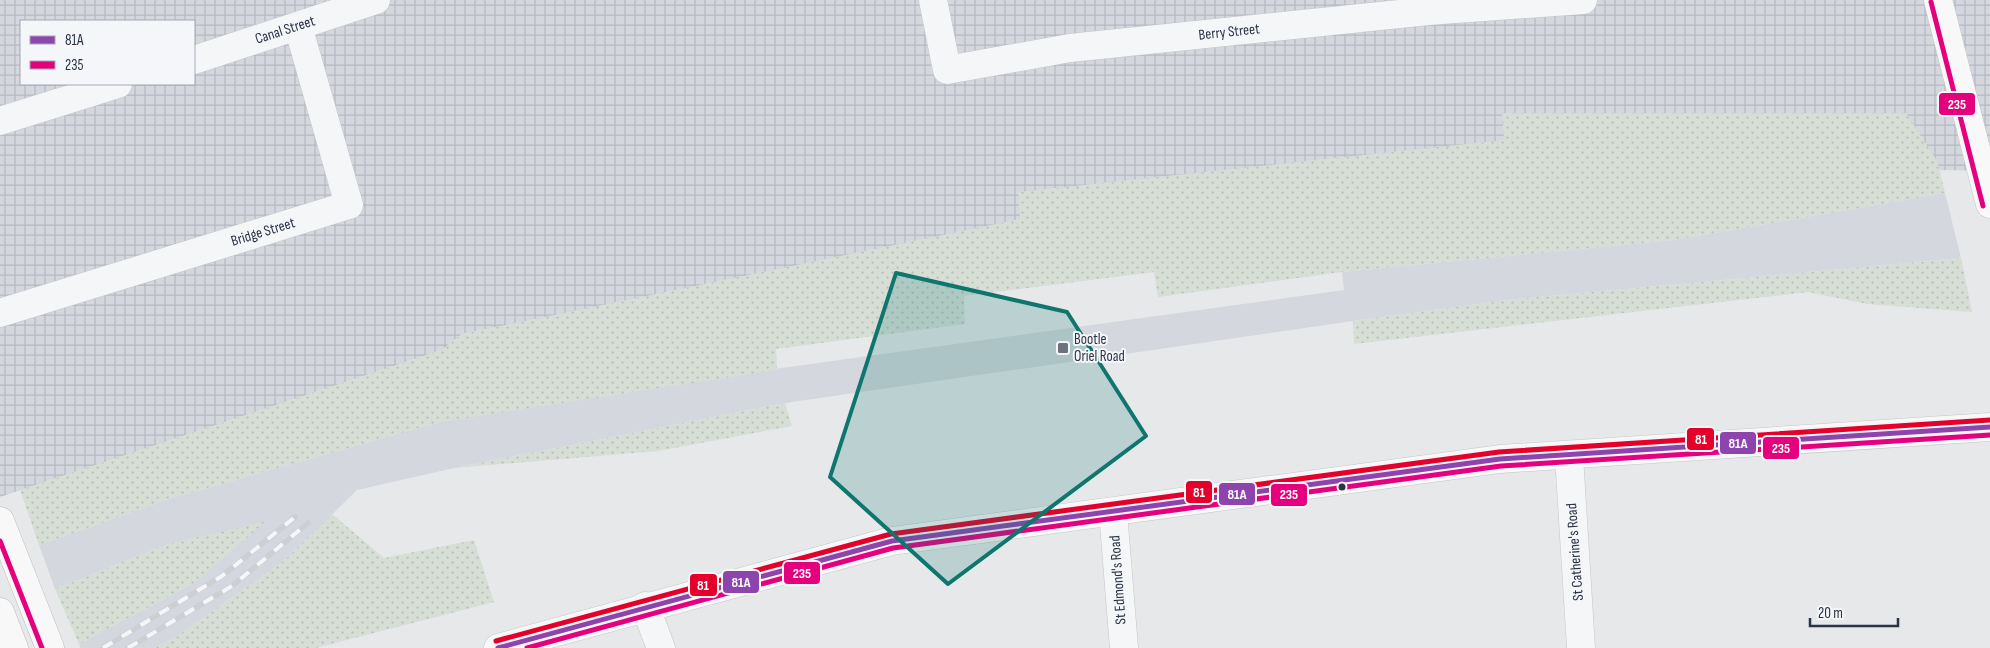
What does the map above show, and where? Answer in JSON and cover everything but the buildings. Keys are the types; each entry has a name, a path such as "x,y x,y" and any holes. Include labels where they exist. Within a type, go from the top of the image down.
{"main road":[{"path":"1938,0 1990,204"},
{"path":"498,648 645,606 892,541 1500,459 1569,456 1990,427"},
{"path":"0,521 50,648"},
{"path":"0,612 14,648"}],"street":[{"name":"Canal Street","path":"195,60 376,0"},
{"name":"Berry Street","path":"933,0 947,70 1070,48 1426,6 1583,0"},
{"name":"Bridge Street","path":"0,312 349,205 298,26"},
{"path":"0,122 115,85"},
{"name":"St Catherine's Road","path":"1569,456 1581,648"},
{"name":"St Edmond's Road","path":"1113,512 1124,648"},
{"path":"645,606 661,648"}],"highlighted area":[{"path":"896,273 1067,312 1146,436 948,584 830,477"}],"shaded area":[{"path":"0,0 1990,0 1990,171 1939,170 1937,161 1503,113 1505,140 462,334 442,350 0,497"},
{"path":"1502,113 1906,113 1937,161 1945,193 1674,240 1342,272 1158,297 1154,272 964,296 965,324 776,349 777,370 440,422 172,498 39,545 20,490 442,350 462,334 1020,219 1018,192 1504,140"},
{"path":"1945,193 1961,258 1515,299 785,403 454,468 357,490 283,562 173,639 154,648 80,648 79,644 194,583 168,544 55,589 39,545 172,498 440,422 716,377 1344,290 1342,272 1674,240"},
{"path":"1961,258 1972,312 1867,304 1808,292 1354,344 1353,321 1515,299"},
{"path":"785,403 792,426 658,451 454,468"},
{"path":"332,514 384,558 474,540 494,602 316,648 154,648 173,639 283,562"},
{"path":"267,521 194,583 79,644 55,589 168,544"}],"railway":[{"path":"103,648 222,576 295,517"},
{"path":"128,648 232,586 308,523"}],"transit line":[{"name":"235","path":"1931,2 1983,206"},
{"name":"81","path":"496,641 891,534 1499,452 1990,420"},
{"name":"81A","path":"498,648 892,541 1500,459 1990,427"},
{"name":"235","path":"527,648 893,548 1501,466 1990,435"},
{"name":"235","path":"0,541 42,648"}],"place":[{"name":"Bootle Oriel Road","path":"1063,348"}]}
